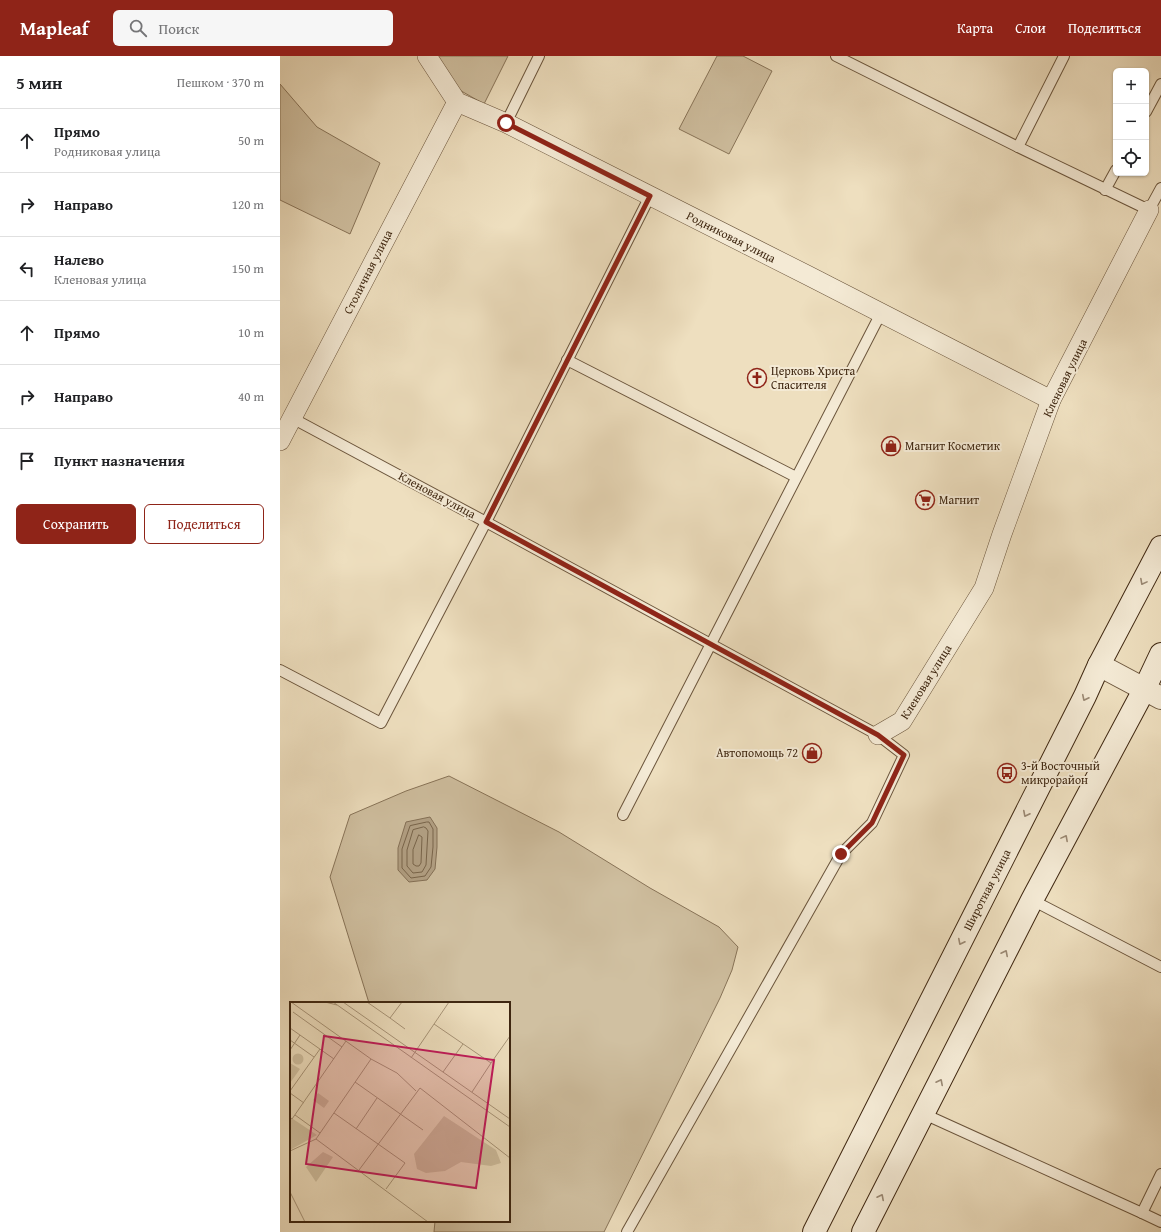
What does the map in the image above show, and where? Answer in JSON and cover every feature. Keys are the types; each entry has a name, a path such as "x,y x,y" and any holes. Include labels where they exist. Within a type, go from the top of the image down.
{"main road":[{"name":"Широтная улица","path":"814,1232 1078,711 1099,666 1161,547"},
{"path":"864,1232 1032,900 1153,694 1161,654"},
{"path":"1099,666 1153,694"}],"street":[{"path":"427,56 457,102"},
{"name":"Родниковая улица","path":"457,102 506,123 1051,400"},
{"name":"Столичная улица","path":"280,441 457,102"},
{"name":"Кленовая улица","path":"878,735 902,721 984,588 1051,400 1149,210"}],"lane":[{"path":"506,123 539,56"},
{"path":"836,56 1105,190 1149,210 1161,188"},
{"path":"1018,147 1064,56"},
{"path":"1149,106 1161,84"},
{"path":"1105,190 1113,175"},
{"path":"280,670 381,723 486,522 650,196"},
{"path":"623,815 881,313"},
{"path":"567,360 796,478"},
{"name":"Кленовая улица","path":"292,418 878,735"},
{"path":"627,1232 841,854 872,823 904,755 878,735"},
{"path":"1032,900 1161,967"},
{"path":"924,1114 1161,1222"},
{"path":"1142,1213 1161,1174"}],"shaded area":[{"path":"435,56 508,56 484,104 456,88"},
{"path":"717,56 743,56 772,71 729,154 679,129"},
{"path":"280,84 317,127 380,163 350,234 280,200"},
{"path":"449,776 559,832 650,888 719,927 738,947 732,970 720,998 604,1232 434,1232 435,1222 510,1222 510,1002 369,1002 330,877 350,815 406,791"}],"water":[{"path":"430,817 437,828 435,869 427,880 409,882 398,870 398,848 406,822"}],"place":[{"name":"Церковь Христа Спасителя","path":"757,378"},
{"name":"Магнит Косметик","path":"891,446"},
{"name":"Магнит","path":"925,500"},
{"name":"Автопомощь 72","path":"812,753"},
{"name":"3-й Восточный микрорайон","path":"1007,773"}],"route":[{"path":"506,123 650,196 486,522 878,735 904,755 872,823 841,854"}]}
